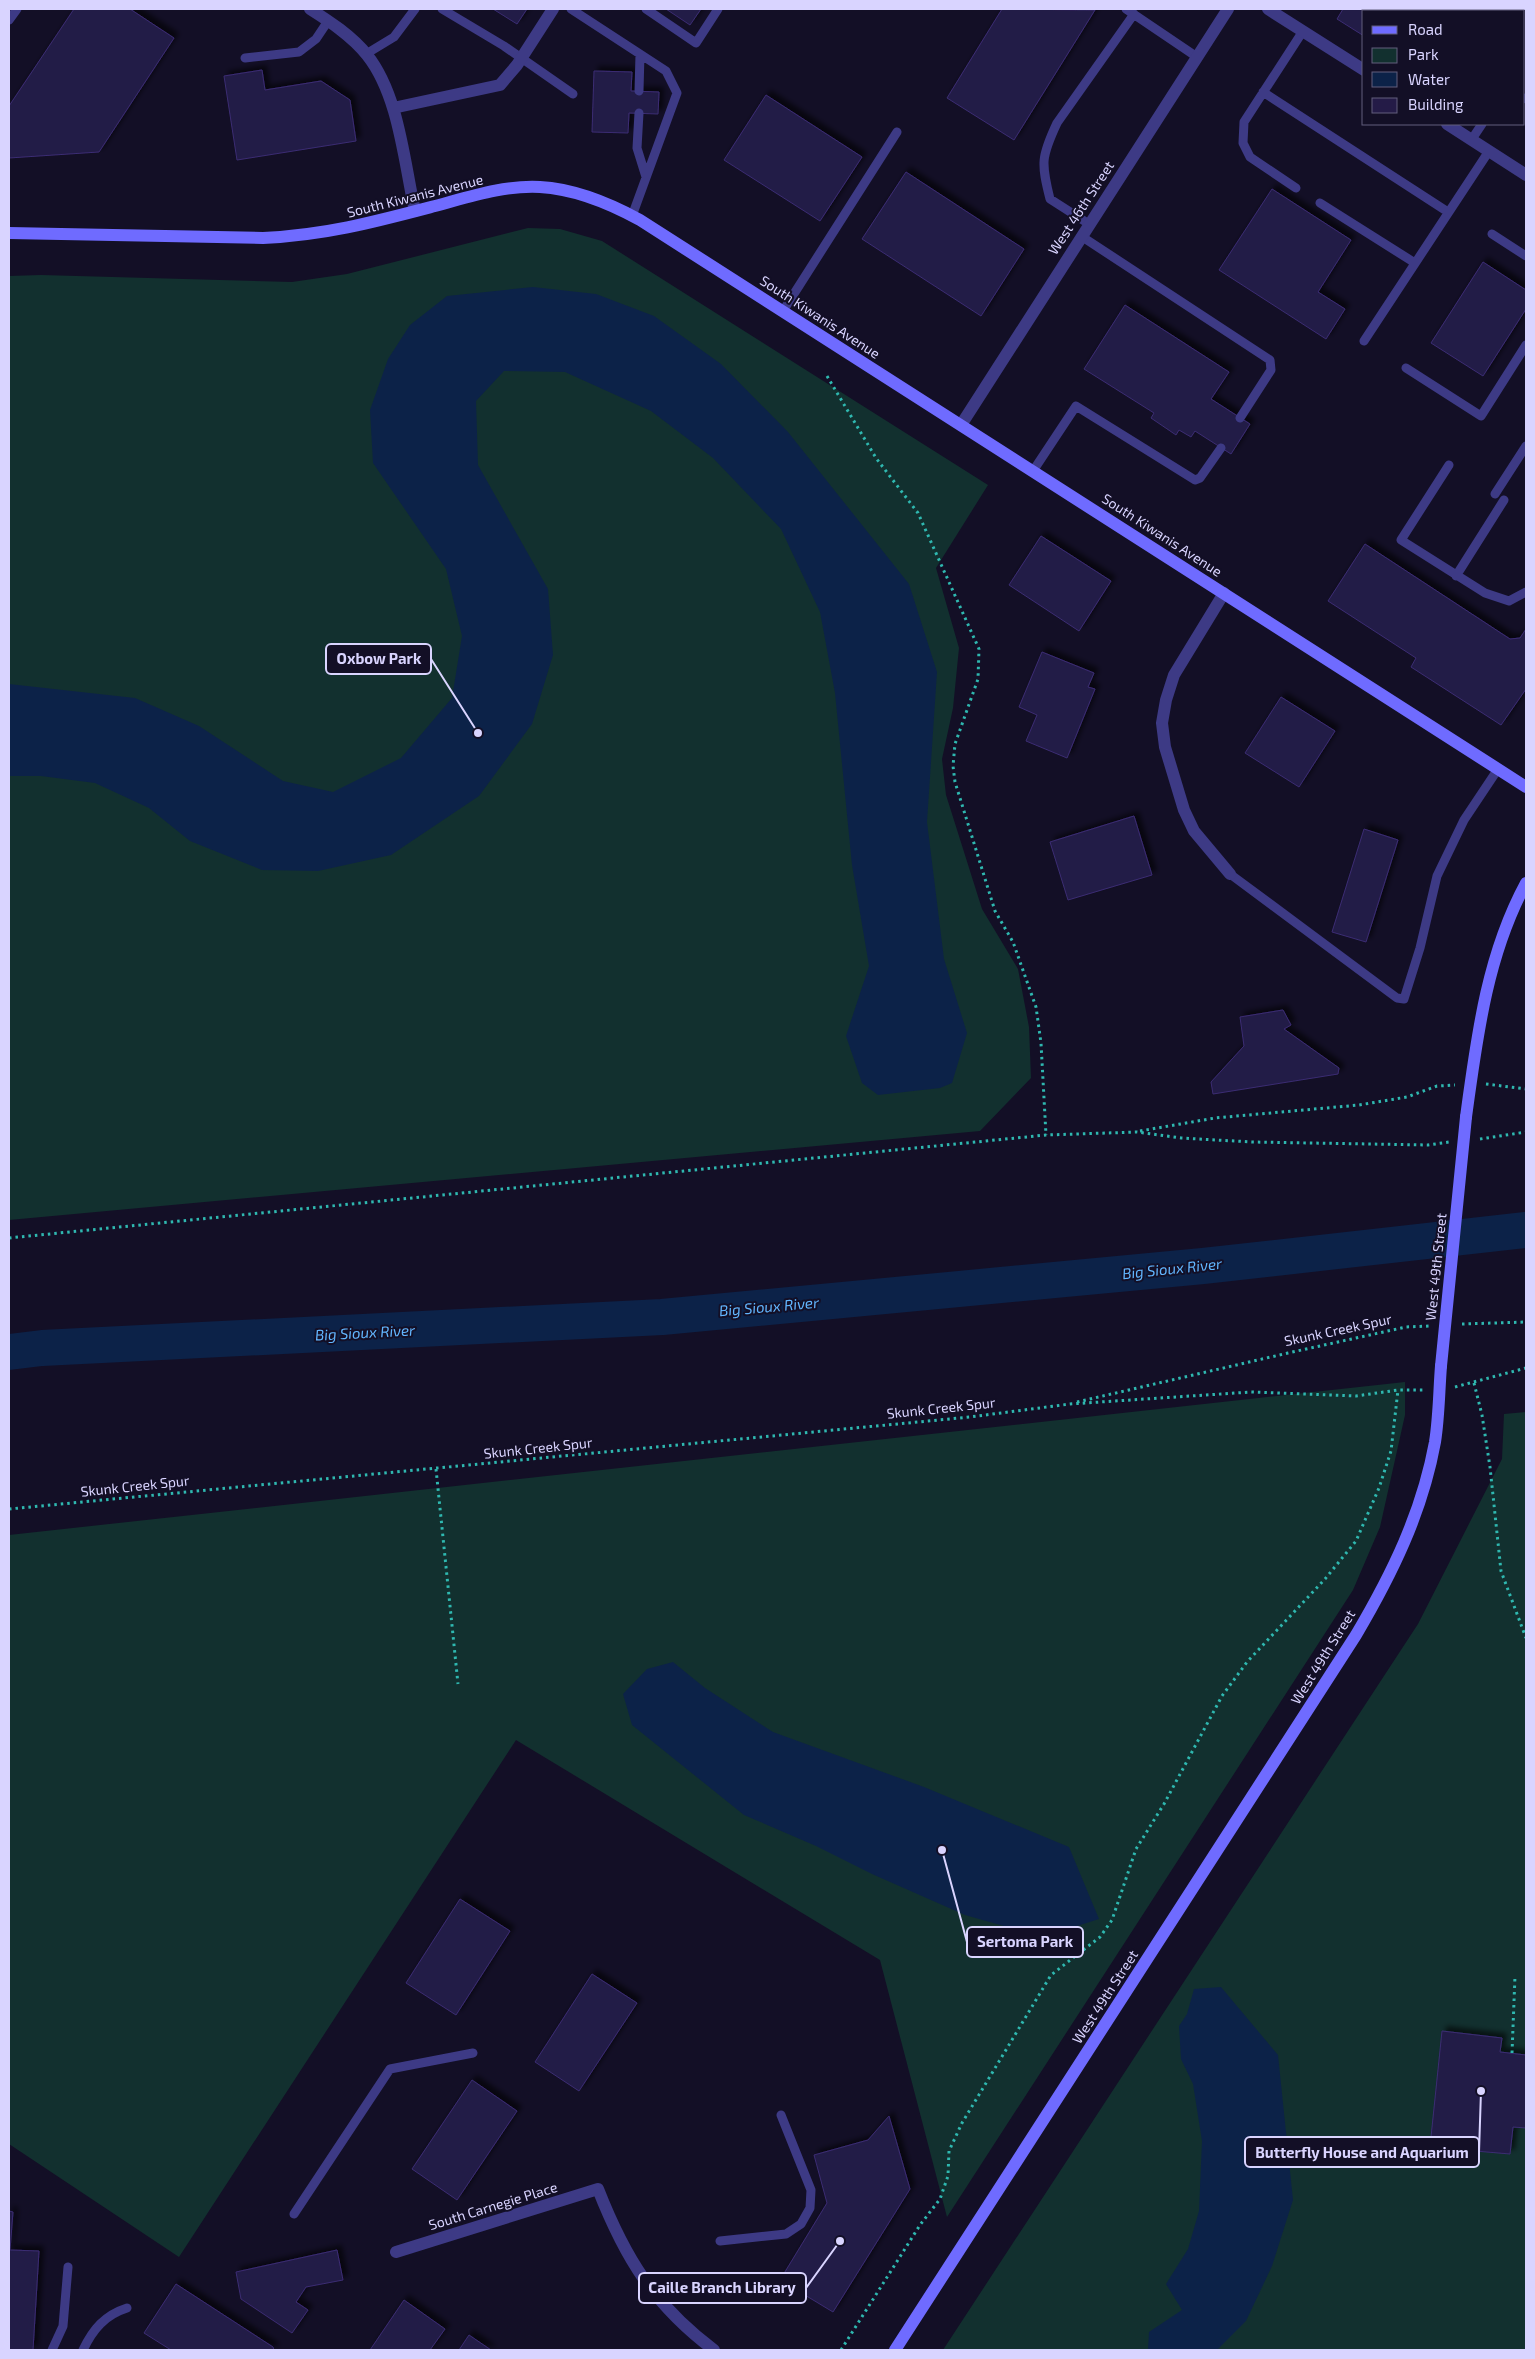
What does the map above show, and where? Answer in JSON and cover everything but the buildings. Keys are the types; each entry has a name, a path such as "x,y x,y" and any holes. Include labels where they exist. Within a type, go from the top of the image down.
{"street":[{"path":"310,9 328,21 366,54 380,75 393,108 415,211"},
{"path":"393,108 500,85 521,60 553,9"},
{"name":"West 46th Street","path":"961,424 1228,9"},
{"path":"1268,9 1362,69"},
{"path":"1449,125 1526,175"},
{"name":"South Kiwanis Avenue","path":"9,233 263,238 297,236 326,233 519,187 541,187 588,196 632,216 783,311 1526,787"},
{"path":"1224,593 1174,675 1166,700 1162,723 1165,747 1184,810 1194,830 1230,874"},
{"name":"West 49th Street","path":"895,2350 1356,1635 1386,1584 1417,1514 1435,1441 1466,1117 1483,1001 1508,924 1526,883"},
{"name":"South Carnegie Place","path":"396,2252 598,2188 610,2219 639,2274 675,2318 714,2350"}],"lane":[{"path":"9,20 16,9"},
{"path":"366,54 394,37 414,9"},
{"path":"442,9 504,46 521,60 573,94"},
{"path":"572,9 666,71 677,92 632,216"},
{"path":"646,9 696,43 718,9"},
{"path":"1089,224 1050,199 1042,166 1048,142 1057,122 1130,11 1197,57"},
{"path":"245,58 299,52 316,39 328,21"},
{"path":"1296,188 1250,156 1243,143 1244,122 1303,31"},
{"path":"639,91 640,54"},
{"path":"1263,92 1448,212"},
{"path":"639,114 637,148 646,178"},
{"path":"1472,140 1481,125"},
{"path":"783,311 897,132"},
{"path":"1364,342 1489,151"},
{"path":"1320,203 1416,263"},
{"path":"1492,234 1526,256"},
{"path":"1081,236 1270,360 1271,370 1240,418"},
{"path":"1406,368 1481,416 1526,345"},
{"path":"1033,471 1076,406 1195,480 1200,478 1220,448"},
{"path":"1495,494 1526,446"},
{"path":"1449,465 1401,540 1485,594 1509,600 1526,592"},
{"path":"1456,576 1504,500"},
{"path":"1230,874 1397,998 1404,999 1420,948 1437,876 1464,820 1498,769"},
{"path":"294,2214 390,2069 473,2052"},
{"path":"720,2241 786,2234 801,2224 810,2208 811,2190 781,2115"},
{"path":"52,2350 63,2326 68,2267"},
{"path":"83,2350 88,2339 104,2319 112,2313 128,2308"}],"path":[{"path":"827,376 876,458 918,513 979,650 978,679 955,744 953,766 955,782 996,911 1013,942 1036,1007 1041,1043 1046,1135"},
{"path":"9,1238 1046,1135 1137,1132 1215,1118 1359,1105 1407,1097 1437,1086 1471,1083 1526,1089"},
{"path":"1137,1132 1181,1138 1252,1142 1428,1145 1457,1142"},
{"path":"1476,1140 1526,1132"},
{"path":"1452,1325 1526,1322"},
{"name":"Skunk Creek Spur","path":"1070,1404 1134,1387 1406,1327 1434,1326"},
{"name":"Skunk Creek Spur","path":"9,1509 970,1417 1070,1404 1251,1392 1356,1396 1398,1390 1439,1390 1474,1383 1526,1368"},
{"path":"1474,1383 1482,1415 1490,1467 1501,1571 1526,1638"},
{"path":"841,2350 920,2225 940,2199 948,2176 949,2151 962,2123 1051,1975 1100,1937 1112,1920 1136,1849 1164,1804 1222,1696 1247,1662 1325,1579 1356,1541 1379,1488 1391,1451 1398,1390"},
{"path":"436,1469 458,1684"},
{"path":"1512,2053 1515,1976"}],"green space":[{"path":"528,228 560,229 602,241 988,485 936,568 959,648 953,708 942,759 946,795 982,909 1018,969 1029,1027 1031,1078 980,1131 9,1220 9,276 41,275 292,282 347,274"},
{"path":"1405,1382 1405,1415 1380,1527 1353,1590 947,2217 880,1960 516,1740 179,2257 9,2144 9,1535"},
{"path":"1526,1412 1526,2350 943,2350 1418,1624 1502,1459 1504,1414"}],"water":[{"path":"533,287 596,294 654,316 721,364 788,432 909,584 937,672 927,822 944,959 967,1033 952,1083 940,1088 878,1095 862,1083 846,1036 869,966 852,865 835,693 820,612 781,529 713,458 651,411 565,372 504,371 476,401 478,465 548,589 553,655 532,724 479,796 391,855 318,871 262,870 190,841 149,808 95,783 41,776 9,776 9,684 135,698 199,726 283,781 333,792 401,758 452,698 462,636 446,569 373,463 370,410 388,359 410,325 447,296"},
{"path":"673,1662 705,1688 773,1732 924,1787 1069,1847 1099,1919 1049,1935 1029,1933 965,1915 744,1815 632,1725 623,1694 647,1669"},
{"path":"1221,1987 1278,2055 1293,2200 1272,2266 1246,2321 1217,2350 1148,2350 1149,2332 1182,2310 1166,2284 1188,2249 1199,2211 1202,2141 1193,2084 1181,2059 1179,2026 1187,2014 1194,1989"}],"waterway":[{"name":"Big Sioux River","path":"9,1352 42,1348 662,1317 1203,1266 1526,1230"}],"place":[{"name":"Oxbow Park","path":"478,733"},
{"name":"Sertoma Park","path":"942,1850"},
{"name":"Butterfly House and Aquarium","path":"1481,2091"},
{"name":"Caille Branch Library","path":"840,2241"}]}
